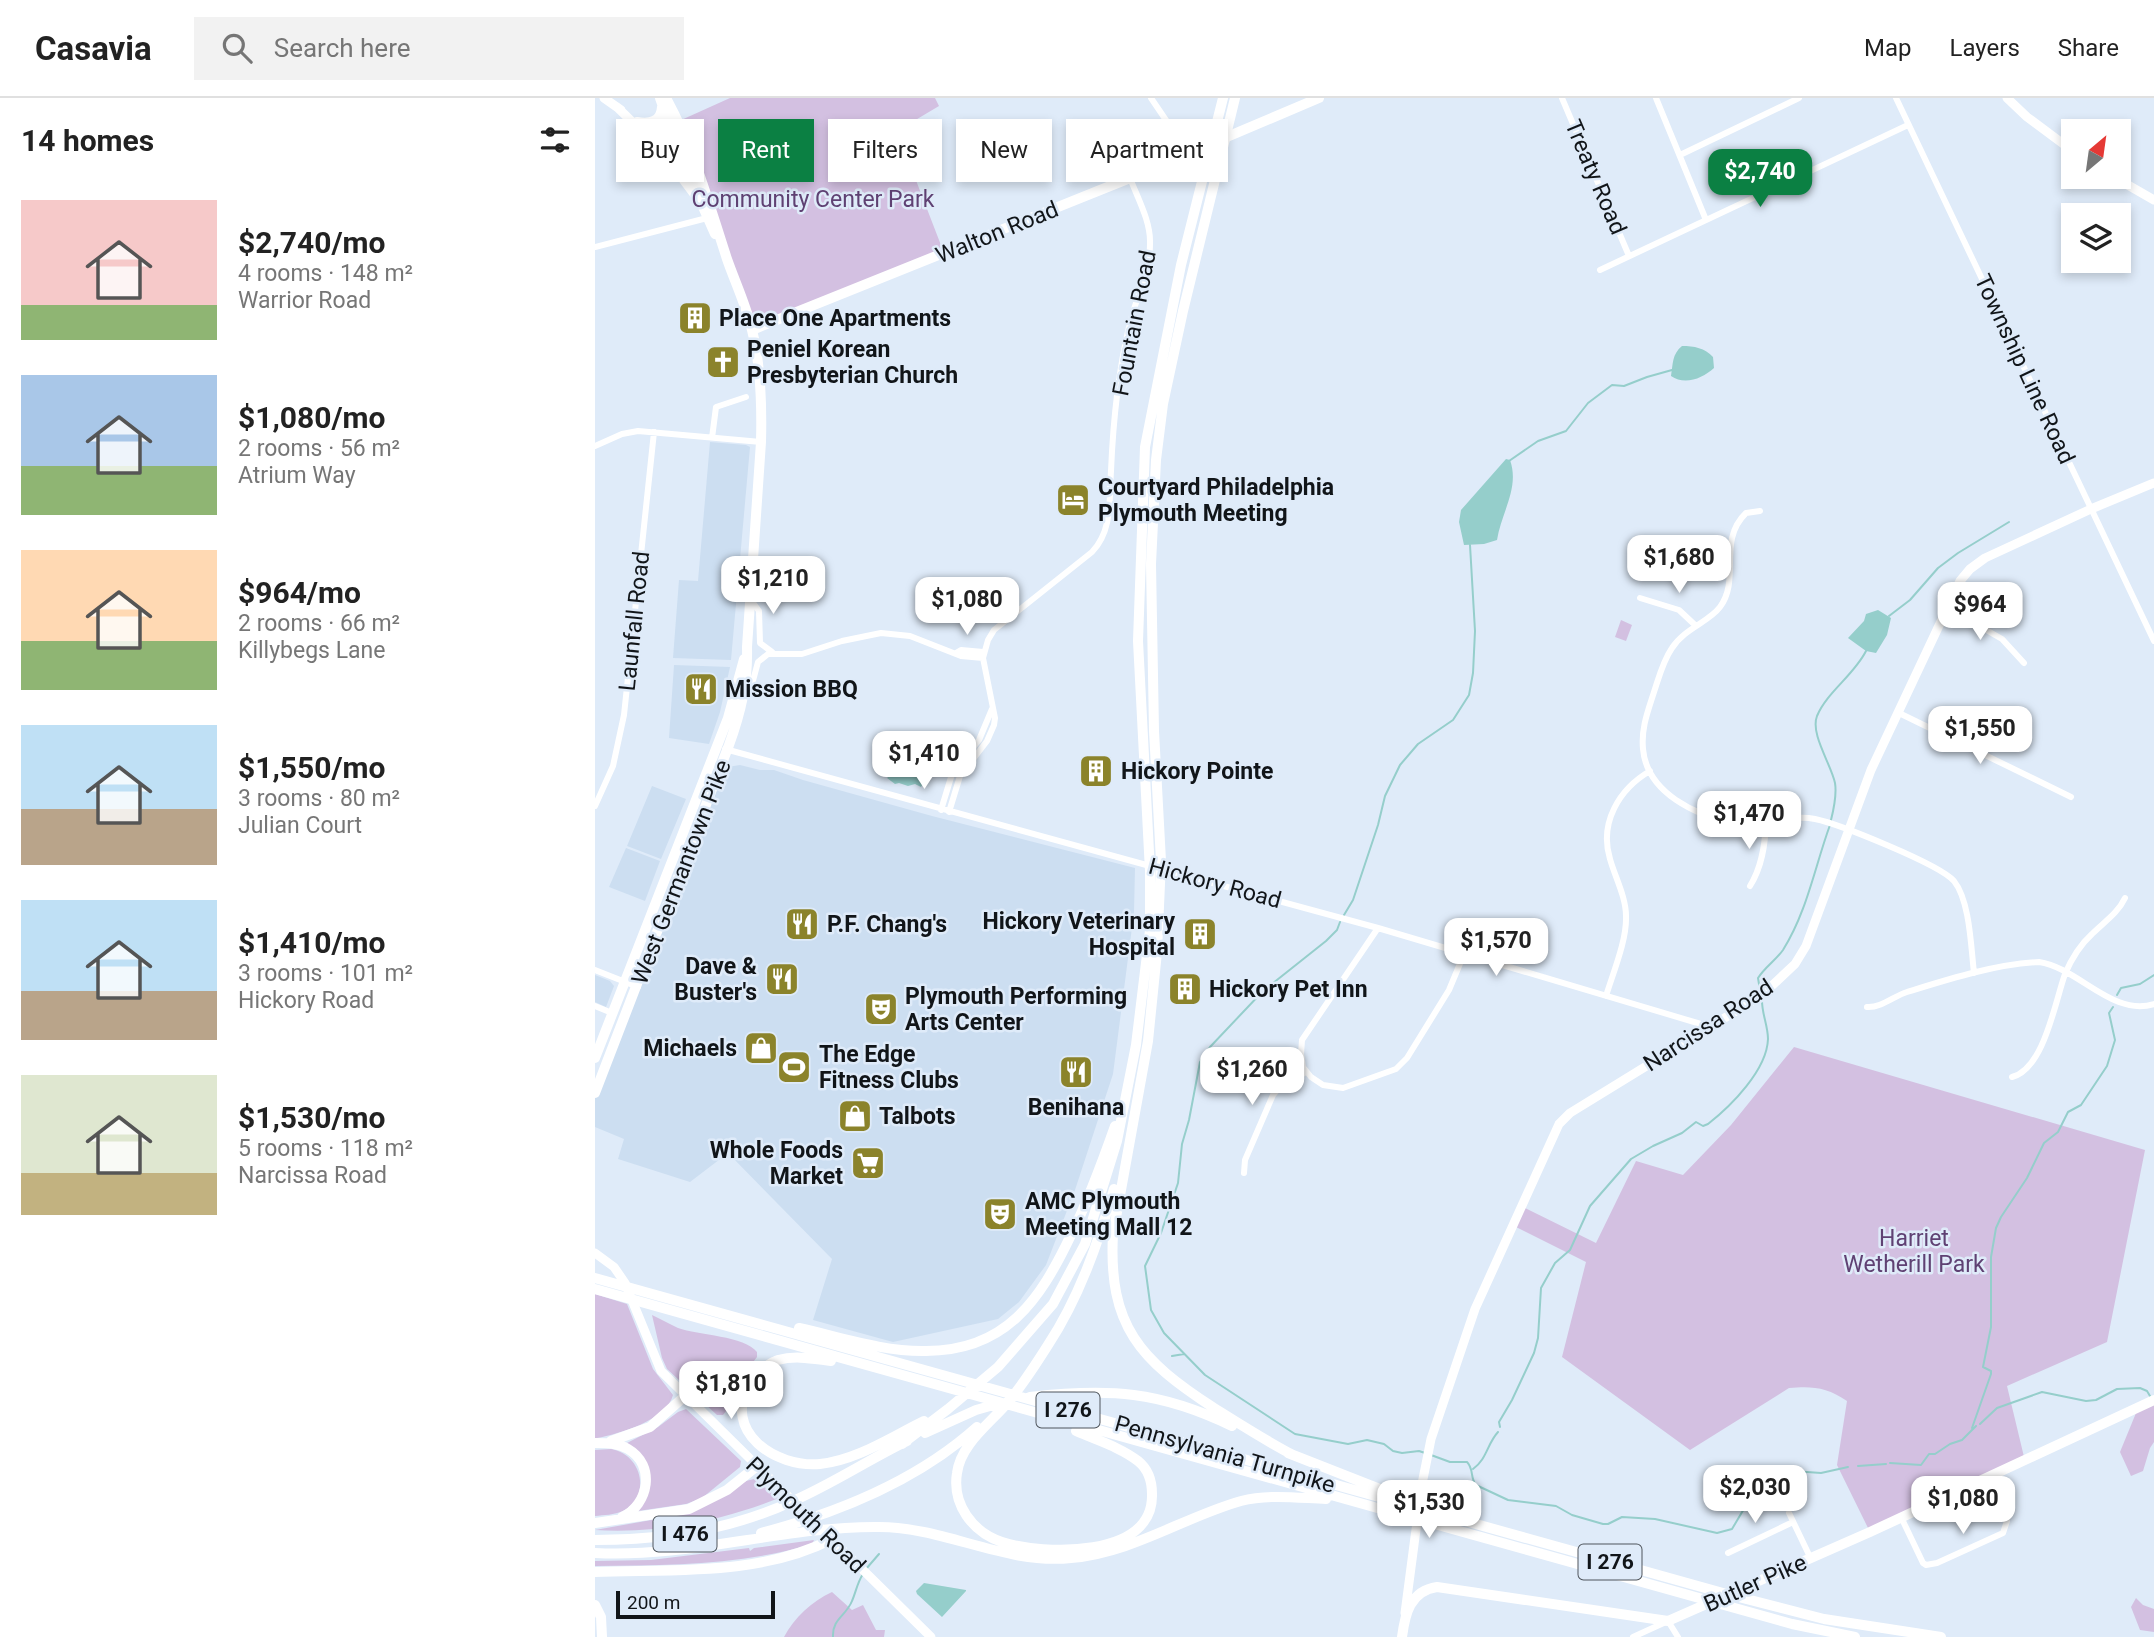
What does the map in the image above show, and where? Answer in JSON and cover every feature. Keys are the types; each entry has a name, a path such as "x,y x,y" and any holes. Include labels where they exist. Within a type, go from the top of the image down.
{"highway":[{"name":"I 476","path":"1155,860 1138,641 1145,447 1181,265 1223,98"},
{"name":"I 476","path":"970,1438 1009,1401 1067,1315 1102,1229 1128,1143 1139,1090 1153,1003 1155,860 1151,564 1156,460 1163,404 1183,311 1235,98"},
{"name":"I 476","path":"595,1540 643,1539 691,1533 768,1512 814,1492 902,1444 948,1409 998,1367 1053,1304 1085,1244 1117,1141 1136,1045 1155,872"},
{"path":"723,1314 760,1318 877,1345 925,1352 957,1348 1004,1329 1033,1303 1078,1221 1102,1164 1136,1045"},
{"path":"1128,1143 1112,1234 1111,1265 1117,1301 1129,1329 1146,1355 1167,1376 1293,1455"},
{"name":"Pennsylvania Turnpike","path":"595,1278 1418,1511 1707,1601 1792,1624 1855,1637"},
{"name":"Pennsylvania Turnpike","path":"595,1289 1343,1500 1418,1511"},
{"path":"869,1366 797,1358 772,1362 756,1376 745,1392 743,1416 749,1433 758,1444 776,1457 818,1464 859,1453 948,1409"},
{"path":"902,1444 960,1416 1020,1398 1082,1391 1113,1392 1178,1403 1418,1511"},
{"path":"598,1443 623,1438 650,1427 685,1396"},
{"path":"970,1438 959,1464 956,1489 960,1506 966,1515 987,1535 1015,1546 1068,1551 1105,1545 1132,1532 1144,1521 1152,1504 1150,1481 1144,1467 1121,1450 1035,1414"},
{"path":"787,1531 909,1474 970,1438"},
{"path":"598,1443 616,1444 632,1451 642,1464 646,1479 644,1495 632,1512 624,1517 598,1523"},
{"path":"598,1523 689,1509 715,1497 757,1466"},
{"path":"787,1531 862,1527 911,1529 1029,1558 1071,1559 1112,1550 1244,1500 1273,1497 1343,1500"},
{"name":"I 276","path":"1418,1511 1824,1619 1941,1637"},
{"name":"I 476","path":"595,1553 646,1553 714,1546 787,1531"},
{"path":"595,1572 751,1565 810,1551 832,1539"},
{"path":"595,1605 601,1617 602,1637"}],"main road":[{"name":"Walton Road","path":"1228,137 1319,98"},
{"path":"656,119 661,112 662,100"},
{"name":"West Germantown Pike","path":"662,100 668,119"},
{"name":"West Germantown Pike","path":"662,100 677,119"},
{"name":"West Germantown Pike","path":"691,182 727,259"},
{"name":"West Germantown Pike","path":"595,1058 624,981 743,700 748,673 747,647 761,442 760,387 752,330 702,182"},
{"name":"Walton Road","path":"752,330 1120,182"},
{"name":"West Germantown Pike","path":"595,1093 638,987 722,748 747,647"},
{"name":"Butler Pike","path":"1668,1621 1811,1559 2154,1400"},
{"path":"1404,1636 1404,1618 1415,1597 1423,1591 1437,1587 1668,1621"}],"street":[{"path":"604,98 633,119"},
{"path":"1151,98 1166,119"},
{"name":"Treaty Road","path":"1562,98 1629,256"},
{"path":"1656,98 1706,220"},
{"path":"1680,155 1799,98"},
{"name":"Township Line Road","path":"1896,98 2154,641"},
{"path":"2007,98 2061,142"},
{"path":"617,107 661,150 701,205"},
{"path":"1601,270 1908,125"},
{"name":"Fountain Road","path":"983,655 994,630 1092,552 1104,536 1123,360 1129,325 1149,264 1151,241 1132,182"},
{"path":"2131,187 2154,200"},
{"path":"595,247 707,218"},
{"path":"712,438 716,407 747,397"},
{"path":"595,446 622,434 654,432 761,442"},
{"name":"Launfall Road","path":"595,806 613,766 624,715 654,432"},
{"name":"Narcissa Road","path":"1404,1618 1428,1454 1475,1309 1559,1124 1570,1113 1762,995 1795,964 1806,946 1871,770 1960,581 1970,569 1985,558 2154,483"},
{"path":"1761,511 1746,513 1734,529 1725,598 1716,612 1680,638 1669,654 1646,717 1643,748 1650,771 1661,787 1680,803 1733,822 1766,823 1812,819 1848,830 1937,868 1955,882 1964,900 1974,974"},
{"path":"1640,598 1679,610 1695,625"},
{"path":"750,599 759,611 760,643 772,652"},
{"path":"1948,608 2002,639 2024,663"},
{"path":"743,700 751,688 758,662 772,652 802,654 842,641 889,633 910,636 956,653 961,650 983,655 995,718 991,733 960,775 949,812"},
{"path":"941,810 952,774 979,740 992,709"},
{"path":"1899,713 2071,797"},
{"name":"Hickory Road","path":"722,748 1378,929 1711,1027"},
{"path":"1606,996 1626,916 1623,897 1609,855 1608,822 1622,794 1650,771"},
{"path":"1750,886 1762,858 1766,823"},
{"path":"2012,1077 2023,1072 2042,1044 2066,971 2084,942 2117,911 2125,898"},
{"path":"1378,929 1305,1033 1301,1054 1306,1072 1323,1085 1343,1088 1396,1069 1407,1058 1449,990 1464,954"},
{"path":"1867,1007 1876,1007 1906,992 2032,962 2049,964 2066,971 2123,1004 2144,1007 2154,1004"},
{"path":"595,970 638,987"},
{"path":"595,1006 612,1013"},
{"path":"1244,1173 1245,1160 1273,1095 1283,1085 1306,1072"},
{"name":"Plymouth Road","path":"595,1253 619,1273 660,1371 931,1637"},
{"path":"1901,1517 1926,1565 1937,1563 2003,1533 2007,1521 1989,1477"},
{"path":"1789,1513 1811,1559"},
{"path":"1728,1553 1793,1522"},
{"path":"1633,1637 1668,1621 1678,1637"}],"shaded area":[{"path":"1682,346 1706,351 1713,357 1714,368 1694,380 1671,376 1675,356"},
{"path":"710,442 750,447 731,660 673,658 679,580 698,581"},
{"path":"1506,459 1510,460 1513,481 1497,540 1464,545 1459,522 1461,510"},
{"path":"1878,610 1891,618 1887,635 1876,653 1866,651 1848,638 1864,621 1866,614"},
{"path":"674,665 730,667 720,712 709,744 669,738"},
{"path":"921,749 932,755 935,764 934,773 926,778 921,787 915,784 895,784 887,778 912,755"},
{"path":"740,765 774,770 932,816 1135,868 1134,912 1113,1074 1075,1190 1046,1265 1019,1302 998,1319 893,1342 813,1320 832,1259 728,1153 690,1182 618,1159 624,1139 595,1127 595,1093 721,768"},
{"path":"652,786 686,799 661,859 627,846"},
{"path":"626,848 660,861 645,901 609,887"},
{"path":"595,975 610,981 614,986 606,1007 595,1002"},
{"path":"924,1583 966,1591 942,1617 917,1594 916,1591"}],"green space":[{"name":"Community Center Park","path":"730,98 935,98 939,106 917,119 828,119 828,182 917,182 944,253 752,330 700,182 704,182 704,119 683,119"},
{"path":"1621,620 1632,625 1626,641 1615,637"},
{"name":"Harriet Wetherill Park","path":"1794,1047 2145,1150 2107,1342 2007,1386 2025,1461 1870,1532 1837,1465 1847,1401 1819,1388 1789,1388 1690,1450 1562,1357 1586,1262 1512,1225 1521,1206 1596,1243 1636,1161 1683,1175 1731,1125"},
{"path":"595,1294 627,1304 653,1369 673,1395 662,1412 652,1419 597,1438 595,1438"},
{"path":"652,1315 678,1328 742,1342 757,1352 757,1357 737,1383 733,1402 723,1415 717,1415 667,1369"},
{"path":"2154,1404 2154,1442 2143,1471 2131,1476 2120,1452 2136,1413"},
{"path":"686,1409 741,1461 740,1467 702,1498 686,1504 638,1511 649,1487 627,1443"},
{"path":"611,1449 622,1452 636,1467 640,1486 638,1496 623,1511 595,1516 595,1450"},
{"path":"754,1479 779,1498 735,1513 665,1528 595,1530 685,1514"},
{"path":"814,1540 812,1544 758,1557 677,1564 595,1566 595,1561 651,1560 749,1548 750,1551 754,1548"},
{"path":"832,1592 852,1610 863,1605 876,1630 885,1630 884,1637 784,1637 804,1611"},
{"path":"2136,1598 2143,1605 2154,1609 2154,1632 2140,1630 2131,1607"}],"waterway":[{"path":"1509,461 1538,441 1566,431 1588,403 1612,385 1624,386 1672,370"},
{"path":"1889,616 1910,600 1938,568 2009,522"},
{"path":"1344,915 1353,900 1385,796 1400,765 1418,744 1453,720 1469,695 1475,631 1470,545"},
{"path":"1831,820 1835,783 1816,731 1817,716 1827,699 1855,668 1866,651"},
{"path":"1760,990 1758,978 1783,950 1798,920 1830,825"},
{"path":"1340,922 1337,930 1326,941 1263,991 1210,1047 1200,1062 1182,1144 1178,1183 1161,1233 1145,1266 1151,1310 1164,1333 1205,1375 1295,1434 1348,1444 1367,1440 1384,1444 1393,1451 1425,1453"},
{"path":"2117,995 2121,988 2140,984 2154,975"},
{"path":"1500,1427 1499,1422 1534,1353 1538,1338 1541,1288 1555,1263 1570,1250 1590,1206 1631,1159 1682,1133 1696,1122 1703,1126 1708,1124 1746,1086 1755,1075 1766,1051 1768,1034 1762,1001"},
{"path":"1972,1428 1991,1374 1991,1371 1983,1367 1991,1327 1991,1257 1996,1228 2027,1178 2044,1143 2058,1132 2068,1112 2081,1105 2107,1066 2115,1040 2109,1013 2113,1007"},
{"path":"1172,1356 1184,1354"},
{"path":"1980,1424 1997,1408 2042,1392 2086,1401 2096,1400 2117,1389 2140,1388 2150,1396"},
{"path":"1890,1463 1921,1465 1929,1454 1935,1454 1962,1440 1976,1426"},
{"path":"1473,1469 1481,1461 1498,1432"},
{"path":"1431,1455 1450,1462 1467,1462 1476,1485 1508,1500 1556,1506 1572,1515 1603,1524 1622,1517 1655,1519 1717,1533 1732,1529 1754,1492 1779,1475 1793,1471 1821,1473 1848,1467"},
{"path":"1858,1466 1886,1464"},
{"path":"866,1569 879,1554"},
{"path":"833,1637 835,1626 849,1606 863,1574"}],"place":[{"name":"Place One Apartments","path":"695,318"},
{"name":"Peniel Korean Presbyterian Church","path":"723,362"},
{"name":"Courtyard Philadelphia Plymouth Meeting","path":"1073,500"},
{"name":"Mission BBQ","path":"701,689"},
{"name":"Hickory Pointe","path":"1096,771"},
{"name":"P.F. Chang's","path":"802,924"},
{"name":"Hickory Veterinary Hospital","path":"1200,934"},
{"name":"Dave & Buster's","path":"782,979"},
{"name":"Hickory Pet Inn","path":"1185,989"},
{"name":"Plymouth Performing Arts Center","path":"881,1009"},
{"name":"Michaels","path":"761,1048"},
{"name":"The Edge Fitness Clubs","path":"794,1067"},
{"name":"Benihana","path":"1076,1072"},
{"name":"Talbots","path":"855,1116"},
{"name":"Whole Foods Market","path":"868,1163"},
{"name":"AMC Plymouth Meeting Mall 12","path":"1000,1214"}]}
